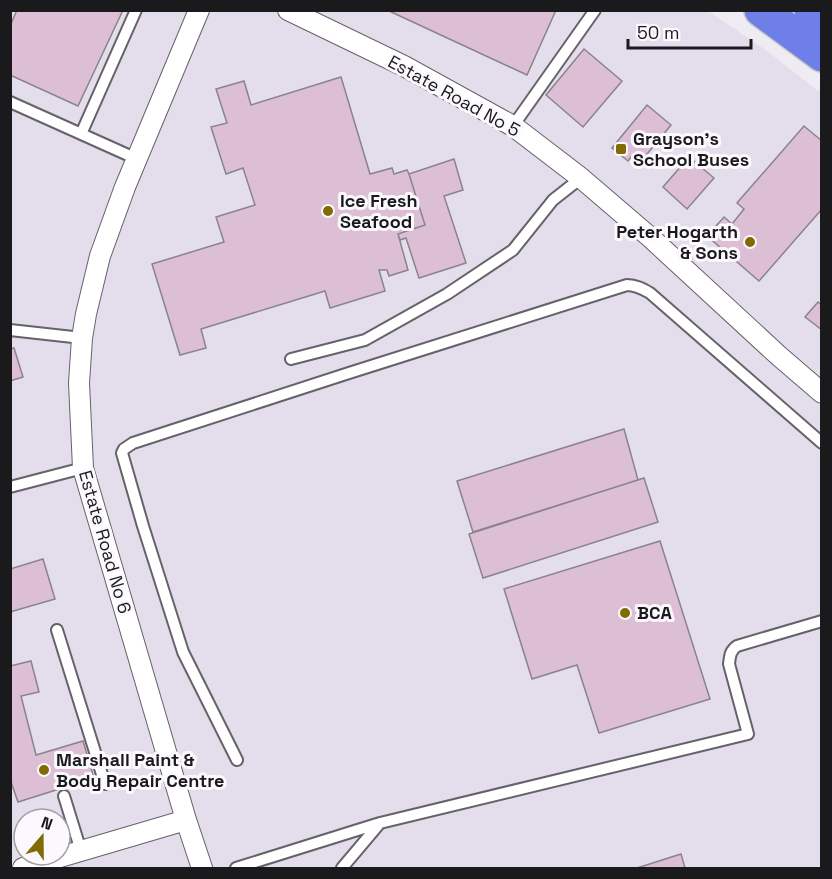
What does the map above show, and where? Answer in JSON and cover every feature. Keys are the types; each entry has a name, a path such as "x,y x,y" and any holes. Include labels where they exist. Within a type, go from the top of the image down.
{"highway":[{"path":"761,10 822,55"},
{"path":"811,10 822,18"}],"street":[{"name":"Estate Road No 6","path":"200,10 137,159 100,256 82,338 79,383 83,468 202,868"},
{"name":"Estate Road No 5","path":"288,10 404,66 513,126 581,178 651,238 822,393"},
{"path":"23,868 186,820"}],"lane":[{"path":"81,134 136,10"},
{"path":"513,126 595,10"},
{"path":"10,102 137,159"},
{"path":"291,359 365,340 447,294 513,250 553,200 581,178"},
{"path":"237,760 183,652 143,526 122,453 124,448 349,373 627,285 639,286 650,294 822,443"},
{"path":"10,330 82,338"},
{"path":"10,487 83,468"},
{"path":"236,868 380,823 748,734 729,664 732,650 737,646 822,621"},
{"path":"57,630 105,784"},
{"path":"64,796 81,851"},
{"path":"342,868 380,823"}],"shaded area":[{"path":"10,11 708,11 767,51 818,91 821,87 821,868 11,868"}],"building":[{"path":"17,10 123,10 78,106 10,75 10,26"},
{"path":"387,10 556,10 527,75"},
{"path":"584,49 622,81 583,127 546,95"},
{"name":"Ice Fresh Seafood","path":"341,77 370,174 392,168 394,174 407,170 409,174 425,225 398,234 408,270 389,276 387,270 379,270 385,291 330,308 325,291 201,329 206,348 180,355 152,264 224,242 216,217 255,205 243,168 226,174 211,127 227,123 216,89 244,81 251,105"},
{"path":"647,105 671,125 643,159 634,153 628,161 612,148"},
{"path":"804,126 822,141 822,209 759,281 707,236 724,217 732,224 744,209 737,203"},
{"path":"689,157 714,178 687,209 663,187"},
{"path":"454,159 463,190 444,196 466,263 419,278 406,238 400,240 398,234 425,225 409,174"},
{"path":"818,302 822,305 822,330 805,317"},
{"path":"14,348 23,377 10,381 10,349"},
{"path":"624,429 638,480 473,532 457,481"},
{"path":"644,478 658,522 483,578 469,534"},
{"path":"660,541 710,699 599,733 577,665 532,679 504,589"},
{"path":"43,559 55,599 10,612 10,569"},
{"path":"31,661 39,692 21,696 36,755 83,741 94,778 18,802 10,779 10,666"},
{"path":"134,777 141,780 137,789 131,786"},
{"path":"681,854 685,868 637,868"}],"place":[{"name":"Grayson's School Buses","path":"621,149"},
{"name":"Ice Fresh Seafood","path":"328,211"},
{"name":"Peter Hogarth & Sons","path":"750,242"},
{"name":"BCA","path":"625,613"},
{"name":"Marshall Paint & Body Repair Centre","path":"44,770"}]}
